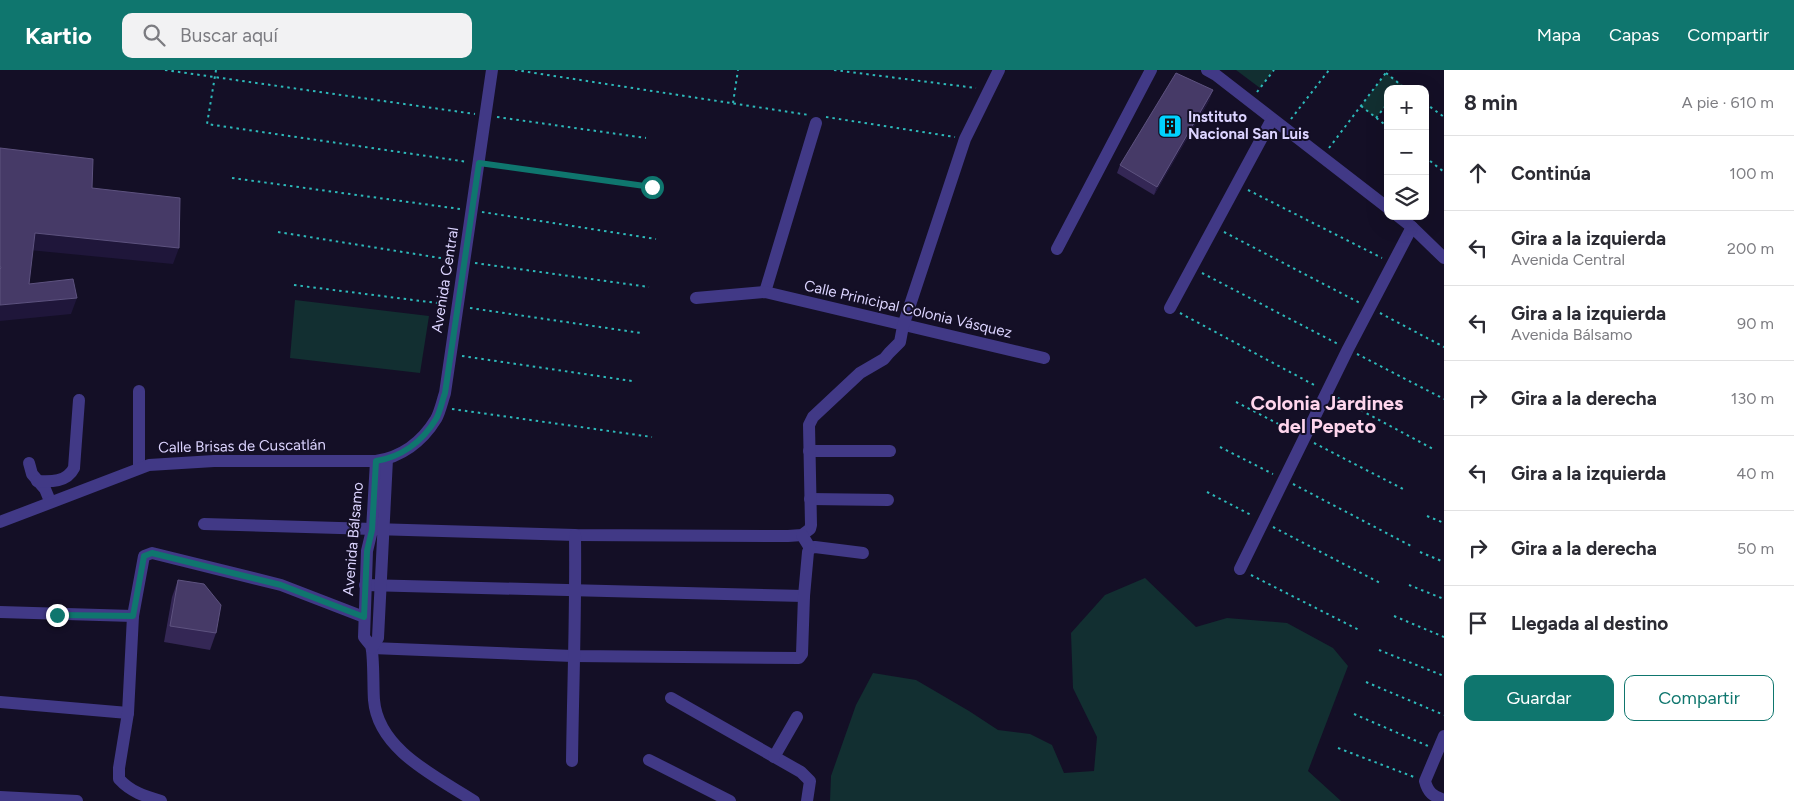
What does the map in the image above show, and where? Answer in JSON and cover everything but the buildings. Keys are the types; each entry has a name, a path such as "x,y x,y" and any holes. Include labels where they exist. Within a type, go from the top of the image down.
{"street":[{"name":"Avenida Central","path":"381,460 404,452 421,438 436,418 445,393 492,70"},
{"path":"204,524 576,535 802,535 810,528 809,424 813,417 860,373 884,359 900,342 903,326 965,139 999,70"},
{"path":"1057,248 1151,70"},
{"path":"1213,72 1384,205"},
{"path":"764,292 816,118"},
{"path":"1170,308 1272,119"},
{"path":"1403,220 1444,258"},
{"path":"1240,569 1348,349 1412,227"},
{"name":"Calle Prinicipal Colonia Vásquez","path":"696,298 764,292 1044,358"},
{"path":"139,391 139,467"},
{"path":"37,481 61,480 68,476 74,468 79,400"},
{"path":"809,451 890,451"},
{"name":"Calle Brisas de Cuscatlán","path":"0,522 139,467 178,462 381,460"},
{"name":"Avenida Bálsamo","path":"381,460 378,530 381,586 378,638 372,648 374,706 379,723 385,733 409,758 474,801"},
{"path":"29,463 30,469 37,481 45,489 50,501"},
{"path":"810,499 888,500"},
{"name":"Avenida Bálsamo","path":"372,648 364,637 365,585 367,551 378,530"},
{"path":"572,761 576,535"},
{"path":"802,535 810,548"},
{"path":"810,548 863,553"},
{"path":"372,648 573,656 798,658 802,654 804,596 810,548"},
{"path":"161,801 139,798 119,779 128,713 133,616 144,556 152,553 281,585 364,617"},
{"path":"365,585 804,596"},
{"path":"0,612 133,616"},
{"path":"671,698 801,772 810,781 807,801"},
{"path":"0,702 128,713"},
{"path":"774,757 796,717"},
{"path":"1444,736 1425,781 1427,789 1432,796 1444,800"},
{"path":"649,760 730,801"},
{"path":"0,797 76,801"}],"path":[{"path":"165,70 646,138"},
{"path":"216,70 208,124 652,187"},
{"path":"515,70 733,103 816,118 965,139"},
{"path":"733,103 738,70"},
{"path":"834,70 990,89"},
{"path":"1249,101 1274,70"},
{"path":"1284,128 1330,70"},
{"path":"1322,157 1388,70"},
{"path":"1386,73 1402,85"},
{"path":"1361,106 1384,125"},
{"path":"1429,106 1444,117"},
{"path":"1376,118 1384,108"},
{"path":"1429,160 1444,172"},
{"path":"232,178 472,211 656,239"},
{"path":"1236,185 1393,264"},
{"path":"1214,227 1444,347"},
{"path":"278,232 464,262 648,287"},
{"path":"1192,267 1444,399"},
{"path":"294,285 642,333"},
{"path":"1170,308 1435,450"},
{"path":"450,354 632,380"},
{"path":"1236,402 1405,490"},
{"path":"440,408 652,437"},
{"path":"1220,447 1413,546"},
{"path":"1207,492 1382,584"},
{"path":"1427,516 1444,523"},
{"path":"1420,552 1444,562"},
{"path":"1240,569 1359,630"},
{"path":"1409,585 1444,600"},
{"path":"1394,616 1444,637"},
{"path":"1380,650 1444,676"},
{"path":"1366,682 1444,715"},
{"path":"1354,714 1438,750"},
{"path":"1338,748 1425,781"}],"green space":[{"path":"1236,70 1274,70 1260,88"},
{"path":"1386,73 1402,85 1384,85 1384,108 1376,118 1361,106"},
{"path":"295,300 429,316 420,373 290,358"},
{"path":"1145,578 1196,627 1227,618 1287,623 1333,648 1348,666 1308,771 1341,801 830,801 831,776 856,705 873,673 916,680 998,730 1030,734 1052,745 1064,773 1094,771 1097,737 1073,688 1071,633 1105,595"}],"place":[{"name":"Instituto Nacional San Luis","path":"1170,126"}],"district":[{"name":"Colonia Jardines del Pepeto","path":"1327,414"}],"route":[{"path":"57,615 133,616 144,556 152,553 281,585 364,617 367,551 372,530 376,461 398,455 410,448 421,438 436,418 445,393 479,163 652,187"}]}
